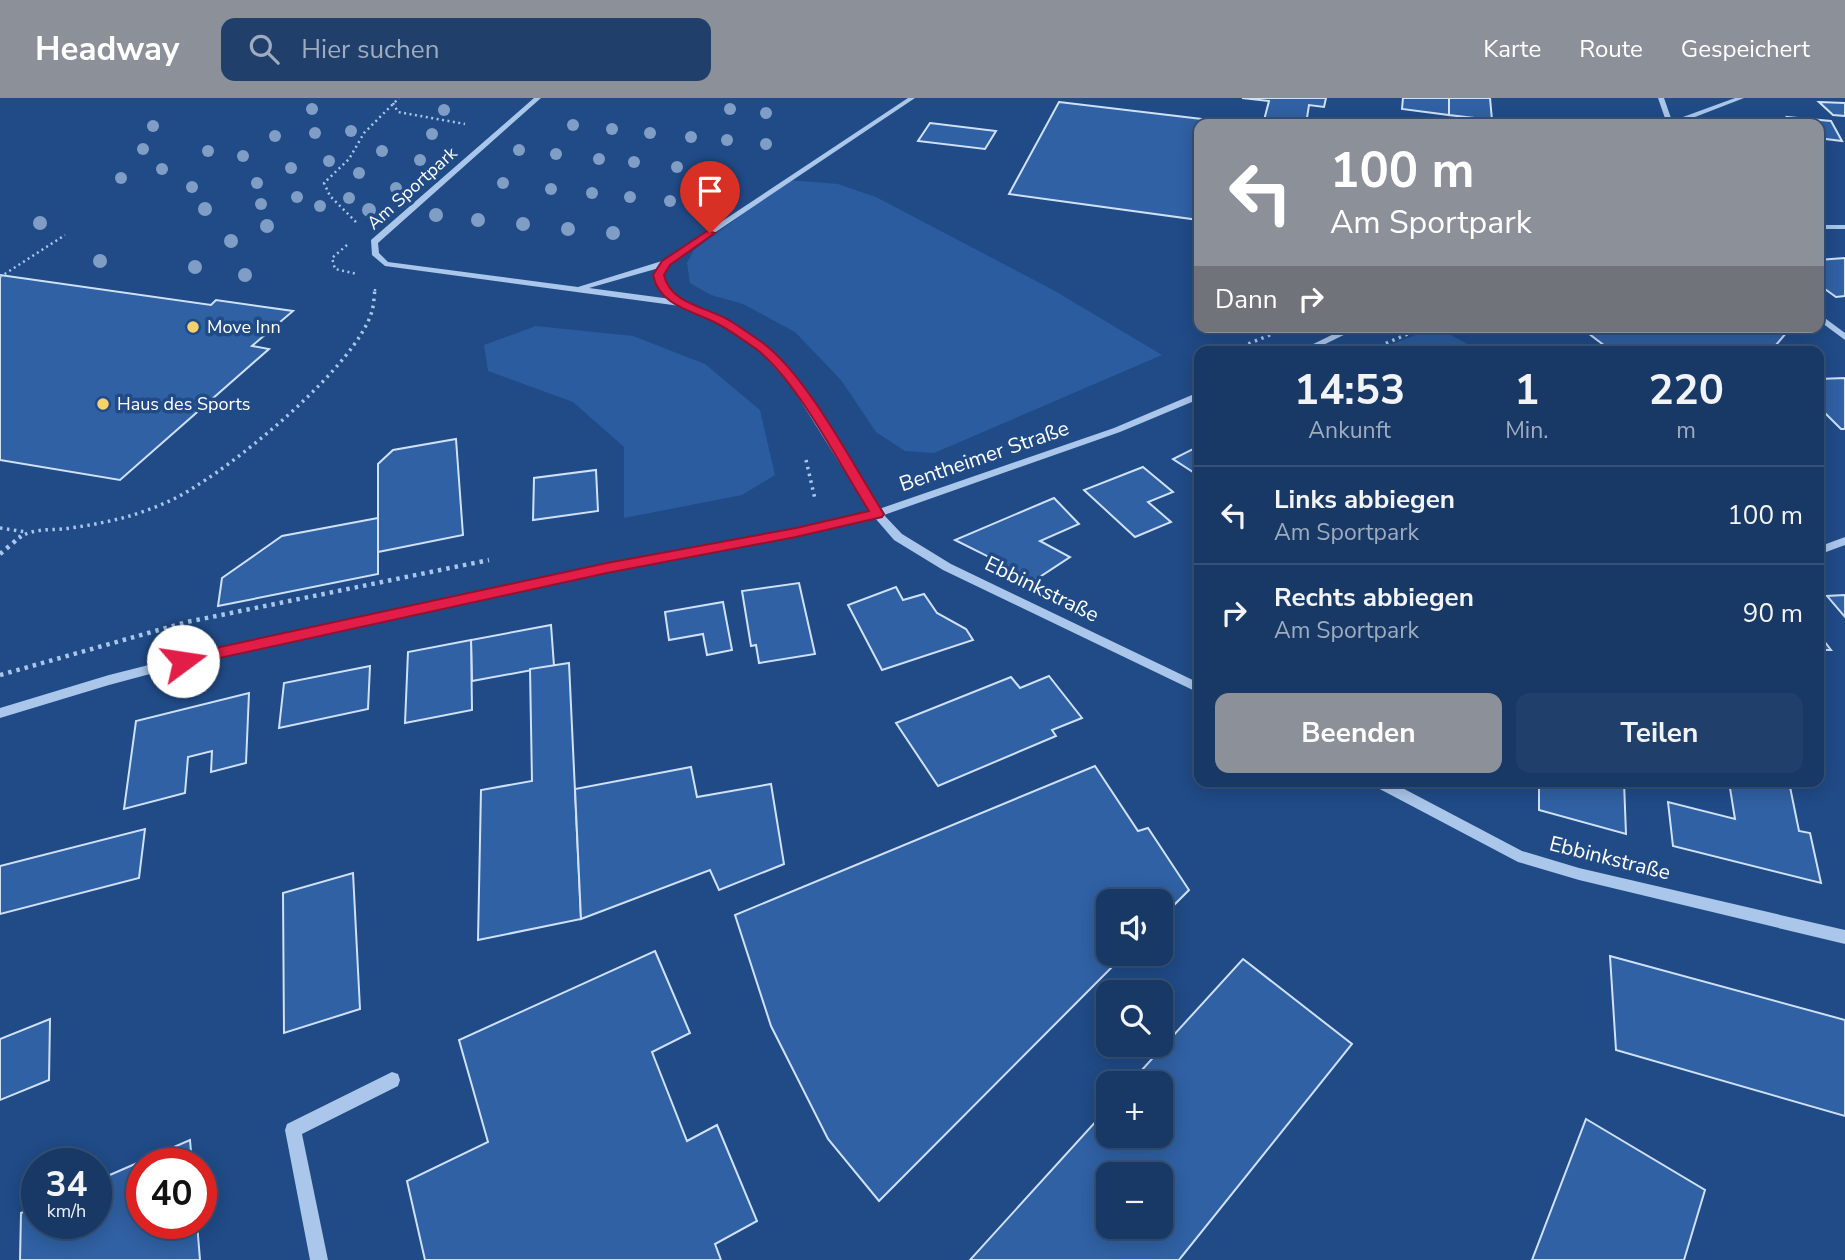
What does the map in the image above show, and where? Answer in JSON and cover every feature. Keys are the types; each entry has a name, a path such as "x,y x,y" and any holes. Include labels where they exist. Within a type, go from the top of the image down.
{"street":[{"name":"Am Sportpark","path":"538,98 374,242 375,253 385,264 681,303"},
{"name":"Am Sportpark","path":"574,289 665,263 912,98"},
{"path":"1661,98 1669,119"},
{"path":"1684,119 1741,98"},
{"path":"1824,227 1845,227"},
{"name":"Am Sportpark","path":"665,263 659,275 661,287 681,303 722,321 761,347 796,385 877,514"},
{"path":"1824,321 1845,337"},
{"path":"1314,346 1343,333"},
{"name":"Bentheimer Straße","path":"0,713 108,680 232,648 877,514 1117,430 1194,397"},
{"name":"Ebbinkstraße","path":"877,514 898,537 947,567 1194,686"},
{"path":"1824,549 1845,541"},
{"name":"Ebbinkstraße","path":"1388,787 1518,856 1579,874 1845,937"},
{"path":"319,1260 293,1130 392,1080"}],"path":[{"path":"357,224 330,196 324,183 349,159 364,133 399,98"},
{"path":"394,103 398,112 412,116 504,128"},
{"path":"0,277 65,235"},
{"path":"353,240 332,258 335,269 361,275"},
{"path":"0,528 26,532 70,529 121,518 174,499 224,469 319,384 355,345 370,320 378,297 375,282"},
{"path":"1243,346 1274,333"},
{"path":"1379,346 1410,333"},
{"path":"804,451 814,497 825,526"},
{"path":"814,497 862,489"},
{"path":"0,554 26,532"},
{"path":"0,674 187,622 495,559"}],"shaded area":[{"path":"788,180 838,184 876,197 1055,291 1162,355 934,453 905,451 876,432 841,380 795,332 743,304 711,295 690,283 687,263 694,250"},
{"path":"536,326 633,336 705,364 760,410 775,475 742,495 624,518 624,447 573,402 488,371 484,345"},
{"path":"1421,333 1448,333 1470,346 1387,346"}],"building":[{"path":"1242,98 1326,98 1324,107 1309,105 1307,119 1264,119 1269,101"},
{"path":"1403,98 1449,98 1449,115 1402,109"},
{"path":"1449,98 1490,98 1492,119 1449,115"},
{"path":"1059,102 1202,119 1194,119 1194,219 1009,194"},
{"path":"1819,102 1845,103 1845,116 1833,115"},
{"path":"1824,120 1831,121 1842,141 1824,139"},
{"path":"930,123 996,131 985,149 918,141"},
{"path":"1845,258 1845,296 1836,297 1824,288 1824,260"},
{"name":"Haus des Sports","path":"0,275 211,305 216,300 293,311 252,346 269,349 120,480 0,460"},
{"path":"1588,333 1786,333 1775,346 1605,346"},
{"path":"1845,378 1845,429 1841,429 1824,412 1824,379"},
{"path":"456,439 463,535 378,552 378,464 393,450"},
{"path":"1194,448 1194,473 1173,459"},
{"path":"1143,467 1173,492 1148,502 1171,522 1135,537 1084,490"},
{"path":"596,470 598,511 533,520 534,478"},
{"path":"1054,498 1079,524 1040,541 1070,557 1035,580 955,540"},
{"path":"378,518 378,574 218,606 222,578 282,536"},
{"path":"799,583 815,654 759,663 756,645 751,646 742,591"},
{"path":"896,587 903,600 924,594 937,613 966,629 973,640 882,670 848,605"},
{"path":"1845,595 1845,617 1827,596"},
{"path":"723,602 732,650 707,655 703,634 669,640 665,612"},
{"path":"551,625 554,666 472,681 471,640"},
{"path":"471,640 472,710 405,723 408,652"},
{"path":"1824,641 1831,650 1824,650"},
{"path":"569,663 581,919 478,940 481,790 532,781 530,669"},
{"path":"370,666 368,709 279,728 284,683"},
{"path":"1049,676 1082,718 1052,730 1056,736 938,786 896,723 1011,677 1020,688"},
{"path":"249,693 246,763 211,772 212,751 188,757 185,793 124,809 136,721"},
{"path":"1095,766 1138,831 1148,828 1189,890 1173,906 1173,889 1096,889 1096,966 1113,966 1096,980 1096,983 879,1201 828,1139 771,1026 735,915"},
{"path":"691,767 697,797 771,784 784,864 719,890 710,870 581,919 575,789"},
{"path":"1539,787 1624,787 1626,834 1539,810"},
{"path":"1730,787 1790,787 1799,831 1810,833 1821,883 1673,846 1668,802 1735,819"},
{"path":"145,829 139,878 0,914 0,866"},
{"path":"353,873 360,1009 284,1033 283,893"},
{"path":"655,951 690,1033 652,1052 687,1141 717,1125 757,1221 715,1244 721,1260 425,1260 407,1181 488,1142 459,1040"},
{"path":"1610,956 1845,1020 1845,1116 1616,1050"},
{"path":"1243,959 1352,1044 1179,1260 970,1260 1096,1121 1096,1148 1173,1148 1173,1071 1141,1071 1154,1057 1173,1057 1173,1036"},
{"path":"50,1019 49,1080 0,1100 0,1039"},
{"path":"1586,1119 1705,1190 1684,1260 1532,1260"},
{"path":"190,1140 191,1148 172,1148"},
{"path":"126,1168 126,1239 198,1239 200,1260 20,1260 21,1213 21,1239 112,1239 112,1174"}],"place":[{"name":"Move Inn","path":"193,327"},
{"name":"Haus des Sports","path":"103,404"}],"route":[{"path":"183,661 232,648 607,568 796,533 877,514 796,385 761,347 722,321 681,303 661,287 659,275 665,263 710,233"}]}
